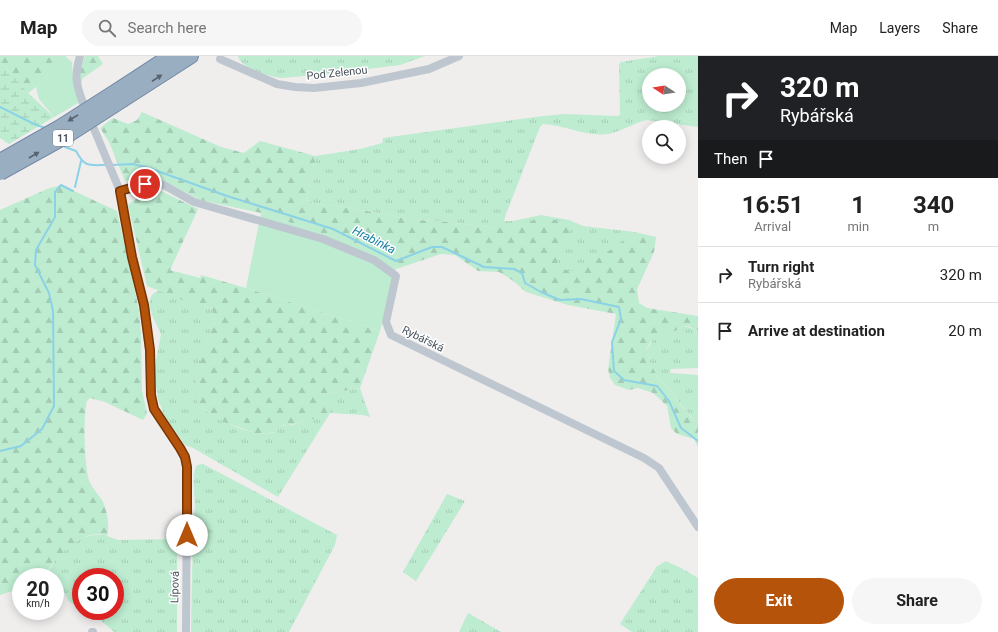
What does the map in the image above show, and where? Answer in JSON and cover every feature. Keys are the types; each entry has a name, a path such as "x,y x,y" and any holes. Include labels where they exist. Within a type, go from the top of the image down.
{"highway":[{"name":"11","path":"0,174 65,137 170,56"},
{"name":"11","path":"0,161 191,56"}],"street":[{"path":"80,56 76,68 76,85 83,102"},
{"name":"Pod Zelenou","path":"220,59 278,84 314,88 361,82 429,69 459,56"},
{"name":"Lípová","path":"94,129 120,191 132,257 144,305 150,350 151,395 154,409 180,448 185,457 187,467 186,632"},
{"name":"Rybářská","path":"120,191 145,184 162,184 194,202 323,239 374,260 396,276 386,322 391,335 644,458 659,468 698,527"}],"green space":[{"path":"0,56 67,56 28,93 5,66 0,65"},
{"path":"85,56 98,56 103,64 83,78 81,84 80,70"},
{"path":"238,56 425,56 400,65 282,78 264,74 250,68 240,60"},
{"path":"659,56 698,56 698,127 686,125 686,120 642,120 642,122 613,133 592,134 559,126 543,124 540,127 504,221 513,221 541,215 569,220 583,226 635,232 582,271 570,272 560,268 557,264 558,220 538,219 519,228 497,228 438,221 415,220 350,208 312,203 307,200 315,156 360,149 382,143 383,138 543,116 565,114 620,115 619,64 621,62"},
{"path":"66,57 72,62 73,81 80,102 54,117 39,99 36,87"},
{"path":"0,65 5,66 28,93 54,117 9,144 0,138"},
{"path":"142,112 221,147 244,153 260,141 315,156 307,200 312,203 350,208 415,220 438,221 497,228 519,228 538,218 558,220 566,224 570,229 563,252 557,258 557,264 560,268 570,271 582,270 635,232 656,237 654,252 637,289 639,303 647,308 698,316 698,330 683,326 676,331 658,337 652,341 646,351 659,379 671,390 687,413 698,423 698,447 694,439 677,434 671,428 667,406 653,393 638,388 629,390 615,385 610,378 608,369 616,314 568,305 526,292 512,280 499,272 478,271 455,255 441,254 396,269 378,252 261,213 200,200 157,177 144,175 125,181 109,142 100,128 113,118 128,124 137,120"},
{"path":"61,185 117,211 139,310 142,390 147,414 143,420 105,402 90,398 87,401 85,429 86,466 90,483 102,500 108,518 107,536 99,534 91,535 75,542 61,554 50,568 12,568 12,591 0,595 0,210 47,189"},
{"path":"159,190 198,209 170,270 200,278 201,275 246,288 380,331 360,388 326,394 330,413 320,419 305,419 297,423 280,426 277,432 258,434 224,422 201,408 197,401 195,391 196,380 202,353 215,321 212,309 204,306 198,306 147,286 128,205 143,193"},
{"path":"261,213 379,252 396,269 380,331 246,288"},
{"path":"160,290 198,306 204,306 212,309 215,321 202,353 201,408 228,424 251,432 272,433 276,432 280,426 297,424 305,419 320,419 326,394 360,388 370,417 363,415 330,413 278,497 193,448 185,445 165,417 158,399 154,372 161,334 150,309 150,298 154,293"},
{"path":"684,326 698,330 698,368 671,369 670,371 671,373 698,375 698,423 687,412 669,388 659,379 653,369 646,351 654,338 676,331"},
{"path":"203,464 337,535 335,545 289,632 191,632 195,507 194,473 197,465"},
{"path":"447,494 465,501 416,581 403,572"},
{"path":"92,535 100,535 118,540 177,539 177,632 114,632 100,620 124,620 124,568 72,568 72,603 69,602 64,592 64,568 50,568 62,553 74,542"},
{"path":"666,561 698,578 698,632 632,632 620,624 656,567"},
{"path":"468,613 470,614 501,632 459,632"}],"waterway":[{"name":"Hrabinka","path":"0,107 36,125 46,128"},
{"name":"Hrabinka","path":"63,144 65,147 76,151 85,163 92,165 107,165"},
{"path":"75,187 81,161"},
{"name":"Hrabinka","path":"111,165 133,164 146,167 227,196 333,229 396,261 432,247 442,247 484,267 514,269 522,273 525,283 560,300 581,299 619,307 621,319 612,342 614,371 624,380 657,386 669,401 681,428 698,441"},
{"path":"0,451 21,446 42,429 54,406 53,311 49,293 35,265 36,250 55,217 55,192 61,185 73,191"}],"route":[{"path":"145,184 120,191 132,257 144,305 150,350 151,395 154,409 179,444 185,457 187,467 187,535"}]}
